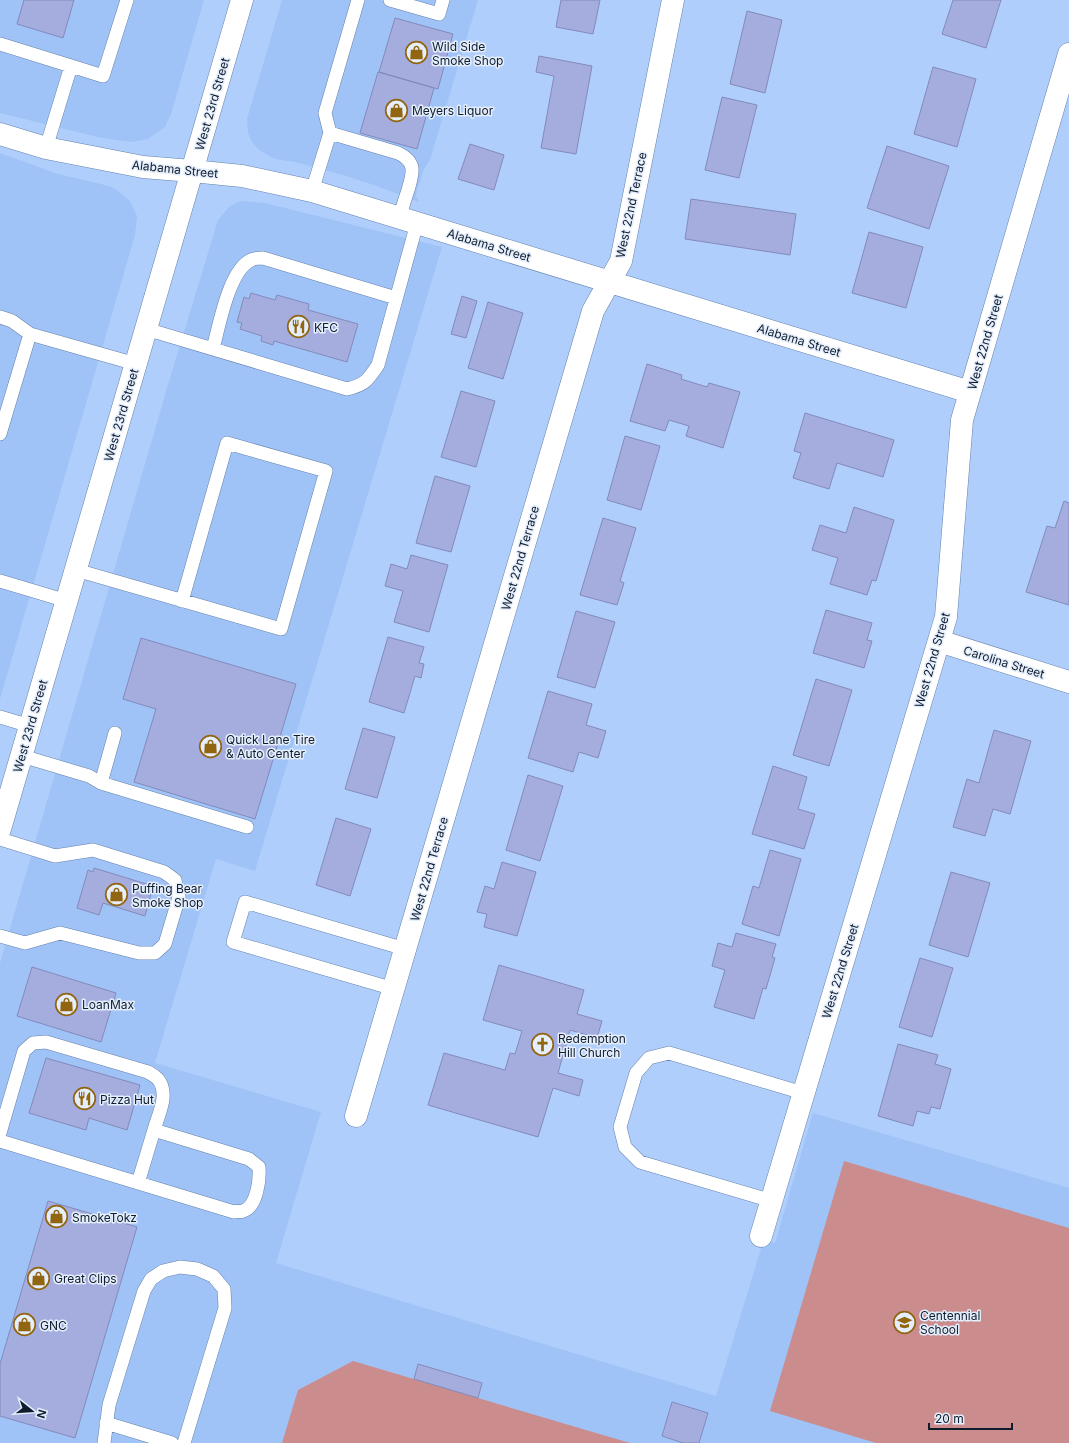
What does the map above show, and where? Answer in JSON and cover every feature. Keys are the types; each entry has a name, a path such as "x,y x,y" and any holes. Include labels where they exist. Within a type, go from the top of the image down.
{"street":[{"name":"West 23rd Street","path":"0,829 242,0"},
{"name":"West 22nd Terrace","path":"356,1116 593,311 620,261 673,0"},
{"name":"West 22nd Street","path":"761,1236 946,617 962,420 1069,54"},
{"name":"Alabama Street","path":"0,134 46,148 142,167 242,176 312,191 970,392"},
{"name":"Carolina Street","path":"939,642 1069,682"}],"lane":[{"path":"0,44 104,76 127,0"},
{"path":"312,191 330,132 325,113 358,0"},
{"path":"390,0 439,14 443,0"},
{"path":"46,148 71,66"},
{"path":"146,329 347,389 359,386 369,379 378,365 396,298 408,220 413,173 411,165 405,156 330,132"},
{"path":"213,349 232,282 241,268 251,260 263,258 396,298"},
{"path":"0,317 12,321 30,334 136,364"},
{"path":"0,434 30,334"},
{"path":"76,570 182,601 281,629 326,471 227,443 182,601"},
{"path":"0,581 67,601"},
{"path":"0,717 30,726"},
{"path":"101,783 116,733"},
{"path":"22,756 89,776 101,783 247,827"},
{"path":"0,839 56,856 93,850 164,872 175,880 179,897 165,944 155,953 139,953 60,933 24,943 0,936"},
{"path":"394,989 233,942 245,902 405,949"},
{"path":"0,1133 24,1051 33,1043 46,1042 148,1072 157,1078 163,1087 163,1100 138,1183"},
{"path":"772,1201 640,1162 625,1147 620,1127 636,1073 650,1058 669,1054 803,1093"},
{"path":"0,1141 234,1212 244,1211 253,1203 260,1178 259,1166 249,1159 154,1130"},
{"path":"104,1443 109,1405 144,1291 151,1279 163,1270 180,1267 197,1269 213,1276 224,1289 225,1308 184,1443"},
{"path":"106,1423 172,1443"}],"shaded area":[{"path":"0,0 204,0 171,114 165,127 148,139 131,142 102,138 0,113"},
{"path":"282,0 478,0 430,160 424,169 417,190 416,196 419,202 346,176 295,162 275,159 259,150 252,142 248,133 247,119"},
{"path":"0,153 58,174 109,186 117,190 130,201 137,216 135,235 0,699"},
{"path":"242,201 265,203 442,247 255,871 216,859 155,1063 321,1112 276,1263 716,1396 764,1239 775,1243 813,1113 1069,1188 1069,1443 0,1443 0,963 167,388 218,220 229,207"},
{"path":"844,1161 1069,1228 1069,1443 876,1443 770,1411"},
{"path":"353,1361 630,1443 282,1443 298,1390"}],"building":[{"path":"24,0 74,0 63,38 17,24"},
{"path":"561,0 600,0 593,34 556,27"},
{"path":"953,0 1001,0 986,48 942,34"},
{"path":"747,11 782,20 765,93 730,84"},
{"name":"Wild Side Smoke Shop","path":"395,18 453,34 438,89 379,72"},
{"path":"539,56 592,66 576,154 541,148 554,76 536,72"},
{"path":"933,67 976,79 957,147 914,134"},
{"name":"Meyers Liquor","path":"378,72 434,88 417,149 360,133"},
{"path":"722,97 757,105 739,178 705,170"},
{"path":"470,144 504,155 494,190 458,179"},
{"path":"887,146 949,166 929,229 867,208"},
{"path":"691,199 796,214 790,255 685,239"},
{"path":"869,232 923,247 906,308 852,293"},
{"name":"KFC","path":"251,293 275,300 277,295 309,304 308,310 358,324 347,362 274,341 273,345 261,341 262,336 240,329 242,323 237,322 244,297 249,299"},
{"path":"462,296 477,301 466,338 451,334"},
{"path":"488,302 523,313 503,379 468,368"},
{"path":"647,364 682,375 681,379 707,387 709,383 740,392 723,448 686,436 689,426 669,420 665,431 630,421"},
{"path":"461,391 495,401 476,467 441,457"},
{"path":"805,413 894,440 883,477 837,463 829,489 793,478 801,453 794,451"},
{"path":"625,436 660,446 641,510 607,500"},
{"path":"435,476 470,486 451,552 416,543"},
{"path":"1064,501 1069,503 1069,605 1026,592 1047,526 1055,528"},
{"path":"854,507 894,520 876,581 872,580 867,595 830,584 838,558 812,550 820,525 846,533"},
{"path":"603,518 636,528 620,581 624,583 617,605 580,595"},
{"path":"411,555 448,565 429,632 394,622 403,591 385,586 391,564 407,569"},
{"path":"826,610 872,623 867,640 872,641 864,668 813,653"},
{"path":"576,611 615,622 595,688 557,677"},
{"path":"388,637 424,647 419,663 424,664 421,678 415,676 404,713 369,702"},
{"name":"Quick Lane Tire & Auto Center","path":"141,638 296,684 255,819 134,782 156,709 123,699"},
{"path":"816,679 852,690 829,766 793,755"},
{"path":"548,691 592,704 586,725 606,731 598,758 579,752 573,772 528,758"},
{"path":"363,728 395,737 377,798 345,789"},
{"path":"994,730 1031,741 1010,814 993,809 985,836 953,827 967,779 979,783"},
{"path":"773,766 807,777 798,809 815,814 804,849 752,834"},
{"path":"528,775 563,786 540,861 506,850"},
{"path":"336,818 371,829 350,896 316,885"},
{"path":"770,850 801,859 779,936 742,924 753,886 759,888"},
{"path":"502,862 536,872 517,936 484,927 487,914 477,912 485,886 494,889"},
{"name":"Puffing Bear Smoke Shop","path":"94,868 153,886 145,916 103,903 99,915 77,908 88,870 93,872"},
{"path":"951,872 990,883 968,957 929,945"},
{"path":"736,933 776,944 772,957 775,958 766,989 763,988 754,1019 714,1007 725,970 712,966 718,943 732,947"},
{"path":"920,958 953,968 932,1037 899,1027"},
{"name":"Redemption Hill Church","path":"499,965 584,990 577,1014 602,1021 597,1038 570,1030 558,1073 583,1080 579,1096 553,1088 538,1137 428,1105 444,1053 505,1070 510,1053 515,1054 522,1031 483,1020"},
{"name":"LoanMax","path":"32,967 116,993 101,1042 17,1016"},
{"path":"898,1044 938,1055 935,1064 951,1069 940,1109 931,1107 929,1114 917,1111 913,1126 878,1116"},
{"name":"Pizza Hut","path":"46,1058 140,1085 127,1130 89,1118 86,1130 29,1113"},
{"path":"48,1201 137,1227 75,1438 0,1416 0,1364"},
{"path":"418,1364 482,1383 478,1398 414,1379"},
{"path":"672,1402 708,1413 699,1443 683,1443 662,1436"}],"place":[{"name":"Wild Side Smoke Shop","path":"416,53"},
{"name":"Meyers Liquor","path":"397,110"},
{"name":"KFC","path":"299,327"},
{"name":"Quick Lane Tire & Auto Center","path":"211,746"},
{"name":"Puffing Bear Smoke Shop","path":"116,895"},
{"name":"LoanMax","path":"66,1004"},
{"name":"Redemption Hill Church","path":"542,1045"},
{"name":"Pizza Hut","path":"85,1099"},
{"name":"SmokeTokz","path":"57,1217"},
{"name":"Great Clips","path":"39,1278"},
{"name":"Centennial School","path":"904,1322"},
{"name":"GNC","path":"25,1325"}]}
